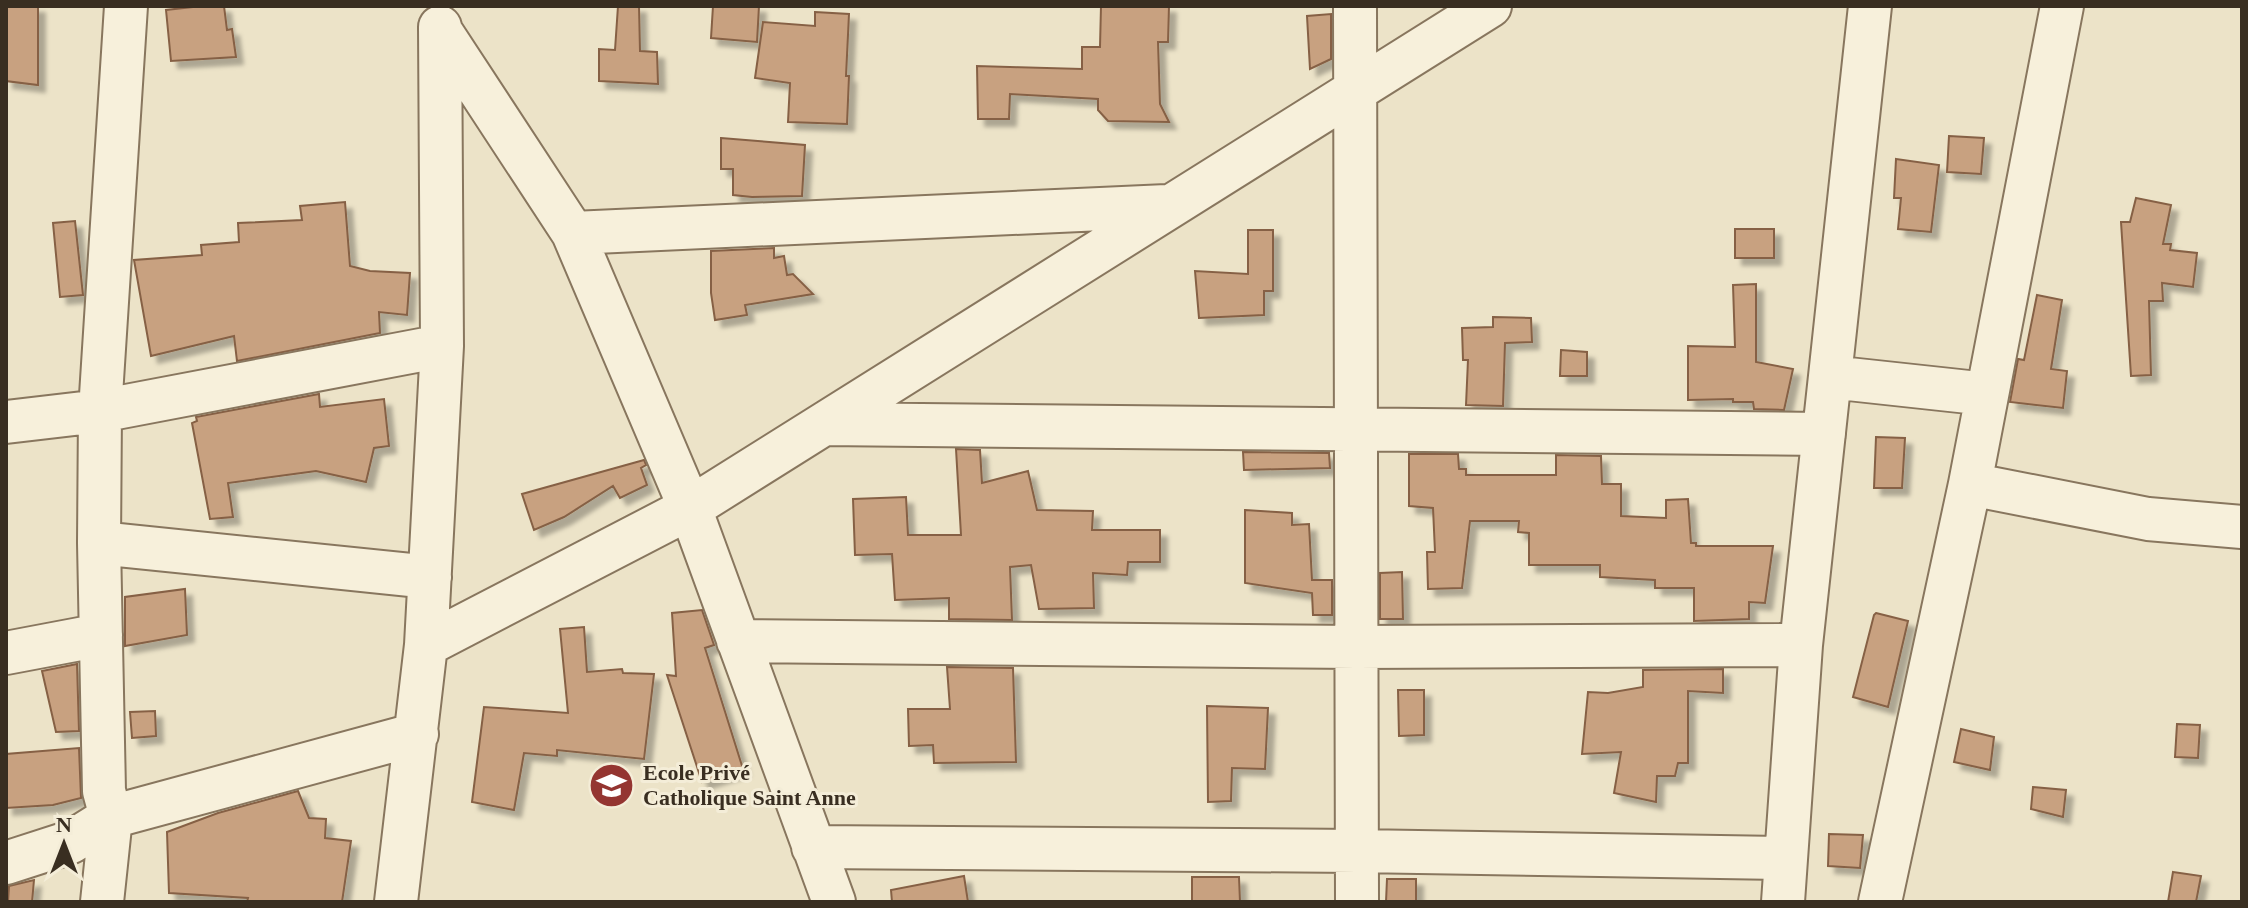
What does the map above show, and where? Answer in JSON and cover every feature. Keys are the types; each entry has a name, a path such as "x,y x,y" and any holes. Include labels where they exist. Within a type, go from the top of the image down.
{"street":[{"path":"102,902 111,817 104,791 100,411 126,6"},
{"path":"1355,6 1357,902"},
{"path":"426,645 690,508 1490,6"},
{"path":"1783,902 1801,645 1870,6"},
{"path":"1880,902 1970,484 2062,6"},
{"path":"440,18 573,233 690,508 834,902"},
{"path":"396,902 426,645 442,346 440,18"},
{"path":"573,233 1171,206"},
{"path":"6,422 100,411 442,346"},
{"path":"1830,377 1987,394"},
{"path":"824,424 1824,434"},
{"path":"1970,484 2148,519 2242,527"},
{"path":"99,543 430,577"},
{"path":"6,653 101,635"},
{"path":"738,641 1356,647 1801,645"},
{"path":"6,863 71,842 111,817 417,734"},
{"path":"813,847 1785,858"}],"building":[{"path":"6,6 38,6 38,85 6,81"},
{"path":"224,6 227,30 232,29 236,57 171,61 166,10"},
{"path":"618,6 639,6 640,51 657,52 658,84 599,81 599,49 615,50"},
{"path":"713,6 759,6 757,42 711,38"},
{"path":"1101,6 1169,6 1168,42 1158,42 1160,104 1169,122 1108,121 1098,110 1098,99 1010,94 1009,119 978,119 977,66 1082,69 1082,47 1100,47"},
{"path":"815,12 849,14 847,124 788,122 790,83 755,78 763,22 815,26"},
{"path":"1331,14 1331,59 1310,69 1307,16"},
{"path":"1949,136 1984,138 1981,174 1947,172"},
{"path":"721,138 805,145 802,196 733,195 733,169 721,169"},
{"path":"1896,159 1939,165 1931,232 1898,229 1901,198 1894,198"},
{"path":"2136,198 2171,205 2163,244 2171,244 2170,250 2197,253 2193,287 2162,283 2163,301 2149,301 2151,375 2131,376 2121,222 2130,222"},
{"path":"345,202 350,266 370,271 410,273 407,315 379,312 380,333 237,361 234,336 151,356 134,260 202,255 201,245 239,242 238,223 302,220 300,206"},
{"path":"75,221 83,295 60,297 53,223"},
{"path":"1735,229 1774,229 1774,258 1735,258"},
{"path":"1248,230 1273,230 1273,291 1264,291 1264,315 1199,318 1195,271 1248,274"},
{"path":"774,248 774,258 784,256 787,275 793,274 813,294 745,305 747,315 715,320 711,293 711,251"},
{"path":"1756,284 1756,362 1793,369 1784,410 1754,409 1753,402 1733,402 1733,399 1688,400 1688,346 1735,347 1733,285"},
{"path":"2037,295 2062,300 2051,369 2067,371 2063,408 2010,402 2018,359 2024,360"},
{"path":"1493,317 1531,318 1532,342 1505,343 1503,406 1466,405 1468,360 1463,360 1462,328 1493,327"},
{"path":"1561,350 1587,352 1587,376 1560,376"},
{"path":"319,394 320,407 384,399 389,446 374,448 366,482 316,471 228,483 233,517 210,519 192,423 197,421 196,417"},
{"path":"1876,437 1905,438 1902,488 1874,488"},
{"path":"956,449 980,450 982,483 1028,471 1037,510 1093,511 1092,530 1160,530 1160,562 1128,562 1127,575 1093,573 1094,608 1039,609 1031,565 1010,567 1012,620 949,619 949,598 895,600 892,554 855,555 853,499 906,497 908,535 961,535"},
{"path":"1243,452 1329,453 1330,468 1244,470"},
{"path":"1409,454 1458,454 1459,469 1466,469 1466,475 1556,475 1556,455 1601,456 1602,484 1621,484 1621,516 1666,518 1666,500 1688,499 1691,543 1696,543 1696,546 1773,546 1765,603 1749,602 1749,619 1694,621 1694,588 1655,588 1655,580 1600,577 1600,565 1529,565 1529,533 1518,532 1519,521 1470,521 1462,588 1428,589 1427,552 1435,552 1433,508 1409,506"},
{"path":"644,460 646,465 641,468 647,485 620,498 613,486 564,517 534,530 522,494"},
{"path":"1245,510 1292,513 1292,525 1309,524 1312,580 1332,580 1332,615 1313,615 1312,593 1245,583"},
{"path":"1402,572 1403,619 1380,619 1380,573"},
{"path":"185,589 187,635 125,646 125,597"},
{"path":"702,610 714,645 705,648 743,769 702,782 667,675 676,676 672,613"},
{"path":"1876,613 1908,621 1888,707 1853,697"},
{"path":"584,627 587,672 622,669 623,673 654,674 644,759 557,750 557,756 524,753 514,810 472,802 484,707 568,713 560,629"},
{"path":"77,664 79,731 56,732 42,671"},
{"path":"947,667 1013,668 1016,762 934,763 933,745 909,746 908,709 950,709"},
{"path":"1723,669 1723,693 1688,691 1688,763 1678,763 1675,776 1657,776 1656,802 1614,793 1621,752 1582,754 1588,692 1608,693 1643,687 1643,670"},
{"path":"1398,690 1424,690 1424,735 1399,736"},
{"path":"1207,706 1268,708 1265,769 1232,768 1231,801 1208,802"},
{"path":"155,711 156,736 132,738 130,712"},
{"path":"2177,724 2200,725 2198,758 2175,757"},
{"path":"1961,729 1994,737 1990,770 1954,762"},
{"path":"79,748 81,798 53,805 6,808 6,754"},
{"path":"2033,787 2066,790 2063,817 2031,809"},
{"path":"298,791 309,818 326,819 325,838 351,841 342,902 247,902 248,898 169,893 167,832 218,813"},
{"path":"1829,834 1863,835 1860,868 1828,866"},
{"path":"2173,872 2201,876 2196,902 2168,902"},
{"path":"964,876 968,902 892,902 891,890"},
{"path":"1192,877 1239,877 1240,902 1192,902"},
{"path":"1387,879 1416,879 1416,902 1386,902"},
{"path":"34,880 32,902 8,902 9,886"}],"place":[{"name":"Ecole Privé Catholique Saint Anne","path":"612,785"}]}
